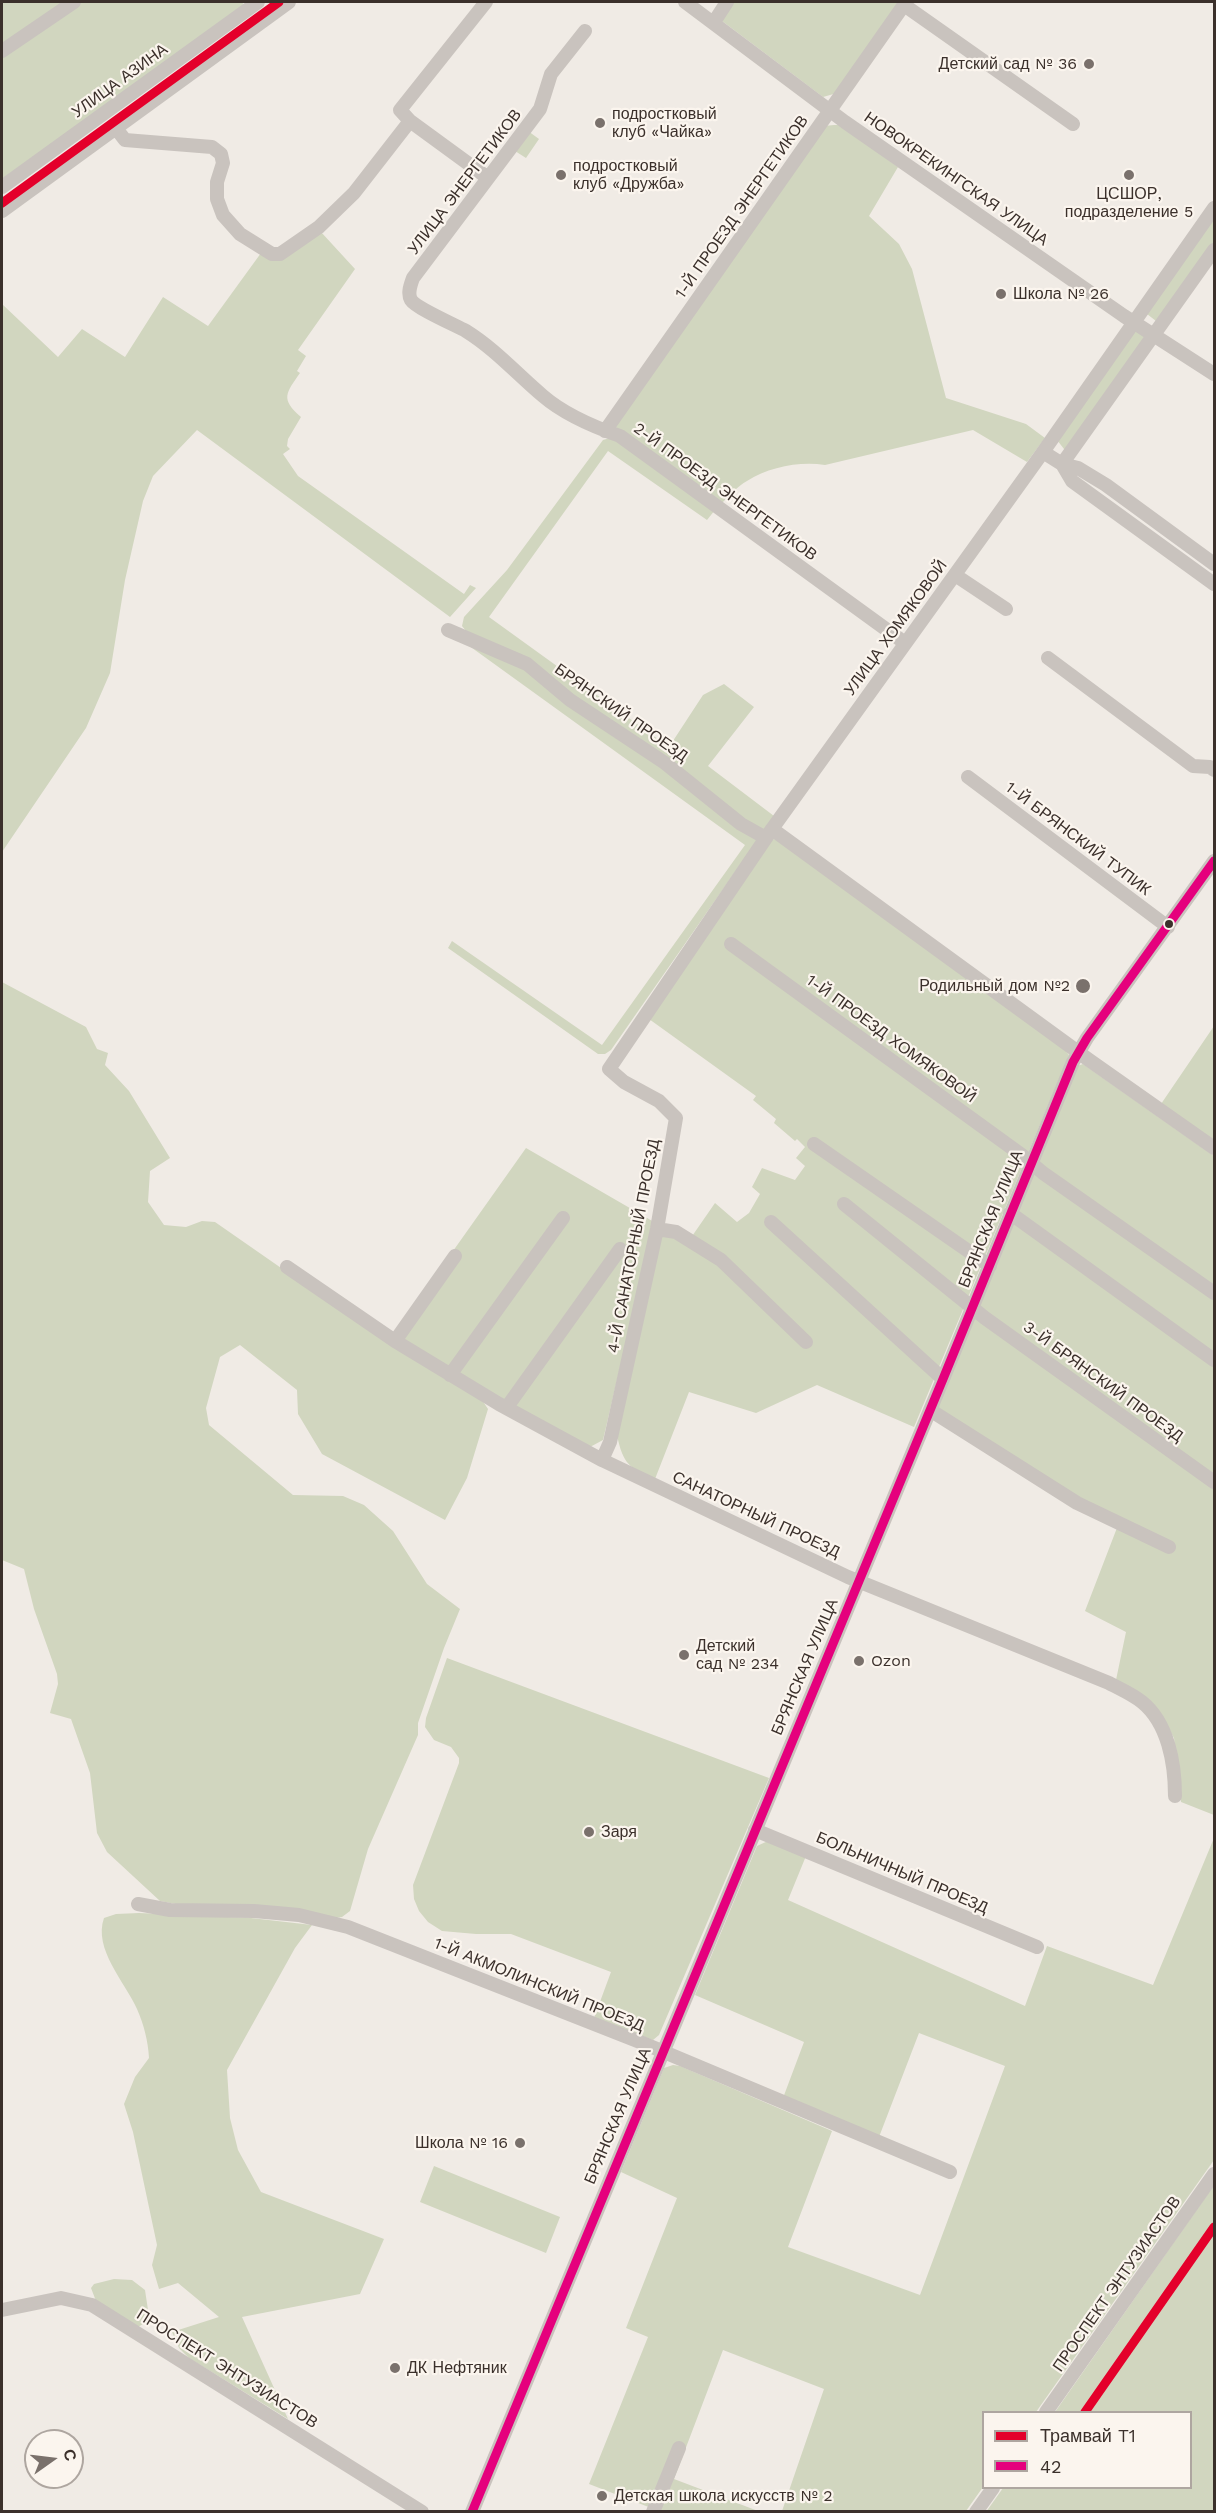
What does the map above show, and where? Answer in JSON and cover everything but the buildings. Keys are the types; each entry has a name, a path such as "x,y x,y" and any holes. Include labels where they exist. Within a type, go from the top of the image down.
{"street":[{"path":"2,51 74,2"},
{"path":"2,211 289,2"},
{"path":"486,2 399,110 410,121 488,178"},
{"name":"НОВОКРЕКИНГСКАЯ УЛИЦА","path":"685,2 830,110 1133,322 1215,374"},
{"path":"714,22 727,2"},
{"name":"УЛИЦА АЗИНА","path":"2,187 252,3"},
{"path":"905,3 1073,124"},
{"name":"1-Й ПРОЕЗД ЭНЕРГЕТИКОВ","path":"605,431 905,3"},
{"name":"УЛИЦА ЭНЕРГЕТИКОВ","path":"409,292 413,278 540,109 550,74 585,31"},
{"path":"114,128 125,140 212,147 221,154 223,163 217,182 217,199 223,215 240,234 272,254 280,254 319,227 354,193 410,121"},
{"name":"УЛИЦА ХОМЯКОВОЙ","path":"609,1069 769,833 1046,448 1215,208"},
{"path":"1062,464 1215,250"},
{"name":"2-Й ПРОЕЗД ЭНЕРГЕТИКОВ","path":"409,292 411,300 423,309 444,318 478,338 544,397 589,425 620,436 905,643"},
{"path":"1046,448 1062,464 1072,481 1215,584"},
{"path":"1062,464 1078,468 1106,485 1215,564"},
{"path":"955,575 1006,609"},
{"name":"БРЯНСКИЙ ПРОЕЗД","path":"448,630 527,664 570,700 665,763 741,824 769,833 1215,1148"},
{"path":"1048,658 1193,766 1210,767 1215,771"},
{"name":"1-Й БРЯНСКИЙ ТУПИК","path":"968,777 1168,927"},
{"name":"БРЯНСКАЯ УЛИЦА","path":"472,2511 1078,1052 1215,861"},
{"name":"1-Й ПРОЕЗД ХОМЯКОВОЙ","path":"731,944 1031,1163 1215,1293"},
{"name":"4-Й САНАТОРНЫЙ ПРОЕЗД","path":"602,1460 610,1442 657,1229 676,1118 659,1101 624,1082 609,1069"},
{"path":"814,1144 990,1266"},
{"name":"3-Й БРЯНСКИЙ ПРОЕЗД","path":"844,1204 973,1307 1215,1482"},
{"path":"1010,1213 1215,1360"},
{"path":"450,1375 563,1218"},
{"path":"771,1221 944,1379"},
{"path":"657,1229 676,1232 720,1260 806,1342"},
{"path":"507,1407 620,1249"},
{"path":"395,1341 455,1256"},
{"name":"САНАТОРНЫЙ ПРОЕЗД","path":"287,1267 395,1341 450,1375 602,1460 859,1581 1109,1683 1140,1701 1155,1714 1163,1730 1171,1760 1175,1796"},
{"path":"930,1410 1077,1503 1169,1547"},
{"name":"БОЛЬНИЧНЫЙ ПРОЕЗД","path":"755,1830 1037,1947"},
{"name":"1-Й АКМОЛИНСКИЙ ПРОЕЗД","path":"138,1904 170,1910 254,1911 299,1915 348,1927 663,2052 950,2172"},
{"name":"ПРОСПЕКТ ЭНТУЗИАСТОВ","path":"1047,2411 1215,2174"},
{"name":"ПРОСПЕКТ ЭНТУЗИАСТОВ","path":"2,2310 60,2298 92,2305 422,2511"},
{"path":"653,2511 679,2448"},
{"path":"976,2511 992,2489"}],"green space":[{"path":"2,2 241,2 245,5 2,179"},
{"path":"731,2 903,2 837,93 823,97 722,21"},
{"path":"840,125 898,167 869,216 899,244 912,269 946,398 1026,424 1045,438 1027,462 973,430 825,465 785,466 747,481 722,503 615,427 824,126"},
{"path":"528,131 539,139 526,158 515,151"},
{"path":"1214,215 1214,243 1160,319 1156,321 1147,314"},
{"path":"321,232 355,269 298,350 306,356 297,371 300,373 287,396 294,411 301,417 288,439 287,446 290,449 283,454 298,476 464,594 470,585 476,588 450,617 197,430 153,476 143,501 125,580 110,673 86,728 2,852 2,304 58,357 82,329 125,357 163,297 208,326 261,253"},
{"path":"1136,330 1146,336 1067,449 1064,449 1057,440"},
{"path":"610,438 618,440 715,510 707,520 608,451 489,617 669,747 703,695 724,684 754,707 708,766 774,816 611,1050 605,1054 598,1054 448,948 452,941 602,1045 745,845 468,645 470,636 462,626 464,617 507,570 603,440"},
{"path":"774,839 781,841 1069,1055 914,1427 817,1385 756,1413 689,1392 655,1479 639,1472 629,1464 622,1453 617,1435 663,1225 688,1242 715,1203 737,1222 749,1213 760,1194 752,1187 762,1168 795,1180 805,1166 796,1158 805,1147 774,1123 776,1119 753,1100 756,1096 649,1019 769,841"},
{"path":"2,982 86,1027 97,1049 108,1053 105,1065 129,1091 170,1158 150,1171 148,1202 164,1225 186,1227 202,1221 215,1222 389,1343 482,1400 488,1409 467,1478 445,1520 322,1454 298,1414 297,1390 240,1345 220,1357 206,1408 209,1425 293,1495 343,1496 364,1505 393,1531 427,1584 460,1609 418,1723 418,1735 368,1849 350,1911 342,1917 330,1919 160,1901 107,1852 97,1833 90,1773 71,1719 50,1713 58,1684 57,1674 34,1609 24,1569 2,1560"},
{"path":"1214,1026 1214,1142 1161,1104"},
{"path":"1083,1064 1214,1156 1214,1815 1181,1802 1174,1738 1159,1711 1116,1680 1126,1632 1085,1611 1120,1520 1077,1498 935,1410 1077,1066"},
{"path":"526,1148 654,1222 603,1440 590,1447 457,1374 400,1338 402,1323"},
{"name":"Заря","path":"447,1658 769,1778 659,2035 653,2040 594,2018 611,1972 511,1934 442,1931 428,1922 419,1911 414,1899 413,1885 459,1763 459,1758 451,1747 434,1740 425,1727"},
{"path":"1214,1838 1214,2160 1037,2411 982,2411 982,2488 966,2511 782,2511 824,2389 723,2350 674,2479 758,2511 659,2511 589,2484 648,2337 626,2328 677,2198 621,2172 664,2068 673,2065 680,2066 832,2131 788,2247 920,2295 1005,2066 919,2033 879,2137 783,2098 804,2042 695,1995 757,1846 770,1840 806,1856 788,1900 1025,2006 1047,1946 1153,1985"},
{"path":"116,1914 251,1918 312,1925 295,1948 227,2070 230,2118 238,2150 261,2192 384,2239 360,2294 242,2317 288,2419 189,2358 179,2348 172,2332 219,2317 178,2283 159,2289 152,2265 157,2245 133,2132 124,2104 135,2077 149,2058 148,2045 137,2009 106,1953 102,1930 104,1918"},
{"path":"434,2166 560,2217 546,2253 420,2202"},
{"path":"1214,2185 1214,2511 986,2512 1002,2489 1192,2489 1192,2411 1056,2411"},
{"path":"114,2279 132,2280 145,2290 148,2310 143,2324 138,2327 96,2301 91,2288 94,2284"}],"tram line":[{"name":"T1","path":"2,203 279,2"},
{"name":"T1","path":"1086,2411 1214,2227"}],"transit line":[{"name":"42","path":"472,2512 1073,1062 1087,1038 1214,861"}],"place":[{"name":"Детский сад № 36","path":"1089,64"},
{"name":"подростковый клуб «Чайка»","path":"600,123"},
{"name":"подростковый клуб «Дружба»","path":"561,175"},
{"name":"ЦСШОР, подразделение 5","path":"1129,175"},
{"name":"Школа № 26","path":"1001,294"},
{"name":"Родильный дом №2","path":"1083,986"},
{"name":"Детский сад № 234","path":"684,1655"},
{"name":"Ozon","path":"859,1661"},
{"name":"Заря","path":"589,1832"},
{"name":"Школа № 16","path":"520,2143"},
{"name":"ДК Нефтяник","path":"395,2368"},
{"name":"Детская школа искусств № 2","path":"602,2496"}]}
